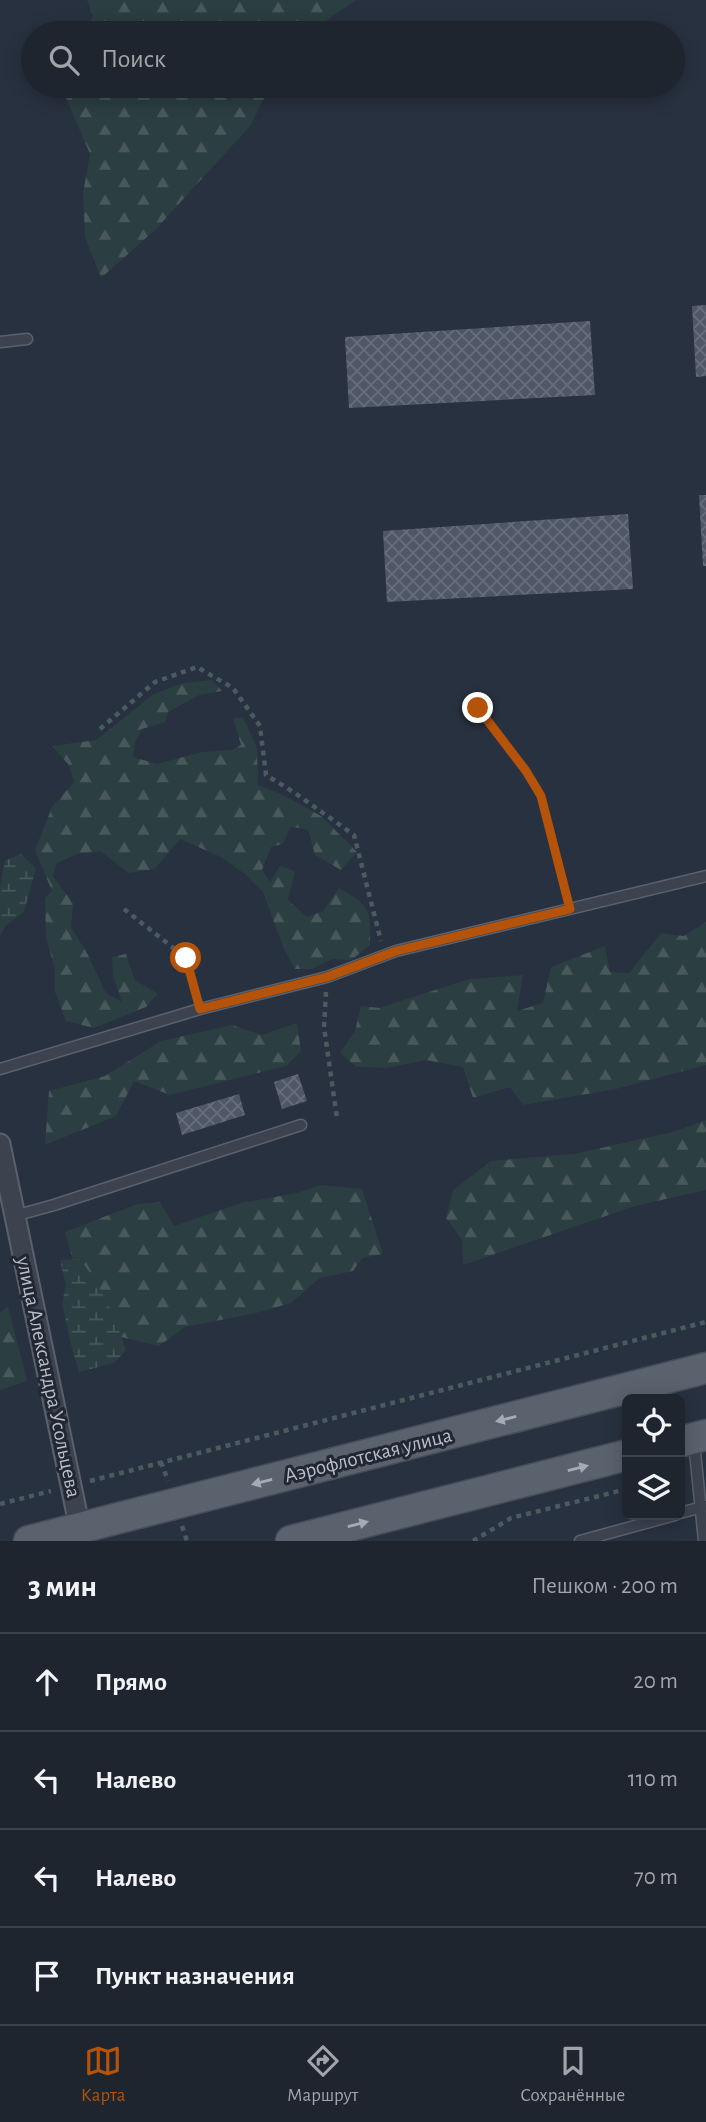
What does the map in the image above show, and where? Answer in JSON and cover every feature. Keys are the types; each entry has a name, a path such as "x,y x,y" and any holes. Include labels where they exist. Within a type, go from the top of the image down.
{"main road":[{"name":"Аэрофлотская улица","path":"29,1541 82,1535 706,1368"},
{"path":"292,1541 622,1456"}],"street":[{"name":"улица Александра Усольцева","path":"0,1144 82,1535"}],"lane":[{"path":"0,342 27,339"},
{"path":"0,1069 200,1009 327,977 396,951 706,876"},
{"path":"14,1216 301,1125"},
{"path":"693,1438 705,1541"},
{"path":"685,1512 703,1507"},
{"path":"580,1541 655,1520"}],"path":[{"path":"100,729 155,682 197,667 233,688 260,726 266,775 354,835 384,955"},
{"path":"478,708 526,771 541,796 570,909"},
{"path":"124,909 186,958 200,1009"},
{"path":"327,977 324,1027 337,1118"},
{"path":"0,1504 706,1322"},
{"path":"473,1541 510,1518 622,1490"}],"green space":[{"path":"87,0 356,0 325,21 90,21 93,16"},
{"path":"66,98 264,98 251,125 155,230 101,278 85,237 83,193 90,154"},
{"path":"212,680 222,691 199,695 168,712 165,722 142,729 135,742 133,757 157,764 202,752 232,750 241,745 233,718 243,717 257,748 258,785 321,816 357,852 341,870 315,855 308,829 290,827 283,844 271,847 262,870 270,882 280,866 295,871 288,900 307,917 323,911 339,888 357,899 369,916 370,945 351,960 332,959 312,969 295,969 284,949 263,892 245,874 221,857 180,839 155,869 129,873 100,851 78,854 57,863 53,876 73,903 71,927 106,993 122,1002 113,976 112,957 126,954 135,980 158,994 146,1007 94,1028 66,1021 55,992 55,969 46,938 45,898 52,891 35,850 52,807 74,782 68,764 52,746 96,740 154,694 183,683"},
{"path":"21,854 36,868 24,912 5,926 0,937 0,887 5,860"},
{"path":"706,922 706,1065 616,1089 523,1105 510,1087 473,1098 463,1067 426,1060 387,1068 357,1067 340,1053 355,1031 361,1006 379,1008 470,979 523,975 517,1011 543,1003 551,967 605,946 610,972 629,973 661,933 684,936"},
{"path":"297,1023 301,1051 286,1066 170,1095 134,1081 116,1116 45,1145 49,1091 105,1076 161,1041 232,1025 262,1035"},
{"path":"706,1120 706,1190 635,1206 463,1265 462,1240 446,1218 453,1190 491,1161 574,1154 673,1132"},
{"path":"321,1185 362,1189 383,1254 362,1258 353,1271 320,1278 291,1303 185,1327 159,1346 121,1337 73,1260 65,1232 137,1204 160,1202 174,1226 241,1203 297,1193"},
{"path":"80,1259 107,1302 126,1350 114,1363 79,1372 62,1302 66,1285 60,1260"},
{"path":"8,1307 27,1381 0,1390 0,1312"}],"building":[{"path":"706,305 706,376 696,377 692,306"},
{"path":"590,321 595,395 349,408 345,337"},
{"path":"699,495 706,495 706,566 703,566"},
{"path":"628,514 633,589 387,602 383,531"},
{"path":"298,1074 307,1101 282,1109 274,1082"},
{"path":"239,1094 245,1115 182,1135 176,1113"}],"route":[{"path":"186,958 200,1009 327,977 396,951 570,909 541,796 526,771 478,708"}]}
